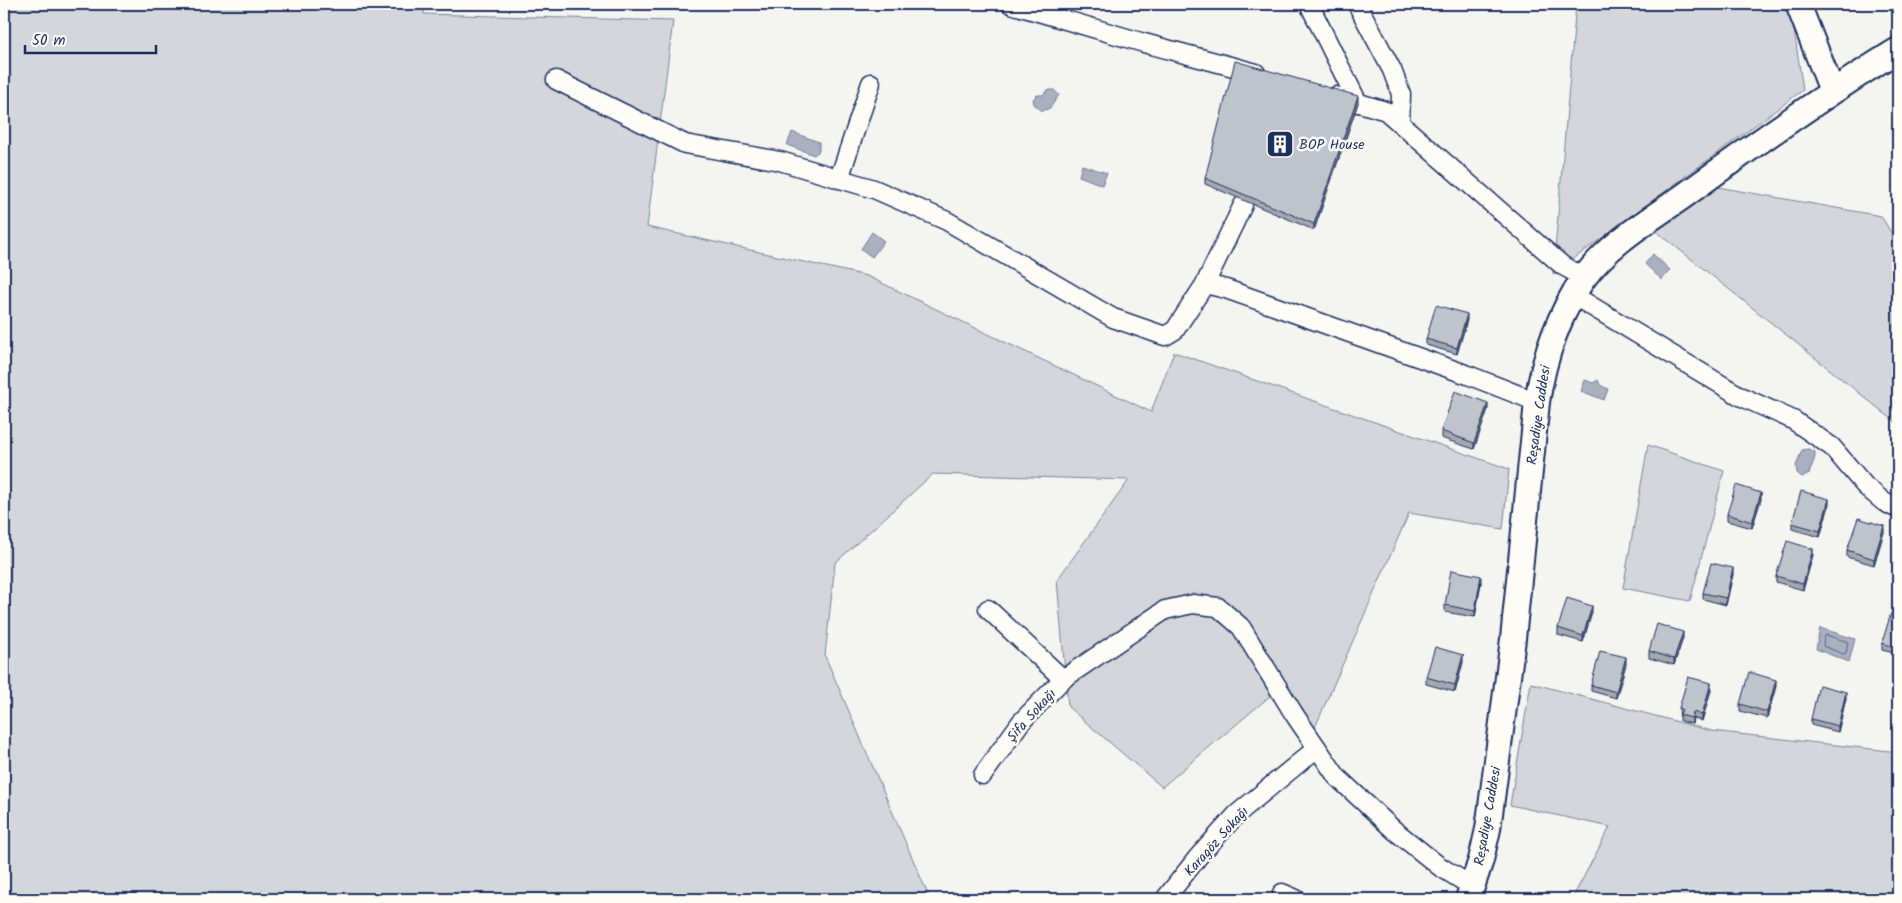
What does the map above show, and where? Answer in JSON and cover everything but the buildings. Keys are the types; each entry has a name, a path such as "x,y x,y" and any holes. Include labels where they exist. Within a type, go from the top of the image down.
{"street":[{"path":"1011,4 1273,78"},
{"path":"1309,4 1358,103"},
{"path":"1356,4 1392,70 1401,94 1400,123"},
{"path":"1798,4 1832,91"},
{"name":"Reşadiye Caddesi","path":"1471,893 1488,829 1511,658 1537,402 1542,370 1550,342 1578,286 1616,245 1775,129 1898,50"},
{"path":"556,80 685,144 780,161 874,189 947,221 1113,318 1165,336 1175,330 1205,284 1244,205"},
{"path":"839,179 871,83"},
{"path":"1321,92 1386,111 1564,266 1578,286 1740,396 1793,420 1832,447 1865,486 1884,502 1894,506"},
{"path":"1205,284 1226,289 1468,375 1537,402"},
{"name":"Şifa Sokağı","path":"983,775 1021,722 1063,679 1165,610 1193,604 1218,607 1241,627 1337,777 1394,830 1471,893"},
{"path":"988,610 1063,679"},
{"name":"Karagöz Sokağı","path":"1165,899 1237,814 1317,748"}],"shaded area":[{"path":"4,4 424,4 424,14 673,21 647,227 867,276 1151,412 1174,352 1509,469 1503,529 1409,513 1309,741 1270,696 1162,787 1068,707 1057,580 1129,480 933,474 835,563 825,656 930,899 4,899"},
{"path":"1576,4 1786,4 1794,30 1803,90 1553,274"},
{"path":"1712,186 1881,216 1898,244 1898,424 1646,223"},
{"path":"1648,445 1724,471 1690,601 1623,588"},
{"path":"1531,683 1712,731 1898,752 1898,899 1572,899 1610,827 1510,805"}],"water":[{"path":"1047,90 1054,90 1059,95 1050,108 1042,111 1034,104 1033,99 1037,95 1043,95"},
{"path":"792,132 819,142 819,151 814,155 787,145"},
{"path":"1082,165 1107,173 1102,185 1079,176"},
{"path":"872,232 884,241 872,257 861,249"},
{"path":"1653,254 1670,270 1662,280 1645,264"},
{"path":"1585,380 1593,383 1598,380 1600,385 1608,389 1604,400 1581,391"},
{"path":"1808,449 1815,452 1815,457 1809,474 1802,477 1797,473 1796,466 1802,450"},
{"path":"1820,628 1855,639 1849,662 1816,649"}],"place":[{"name":"BOP House","path":"1280,144"}]}
